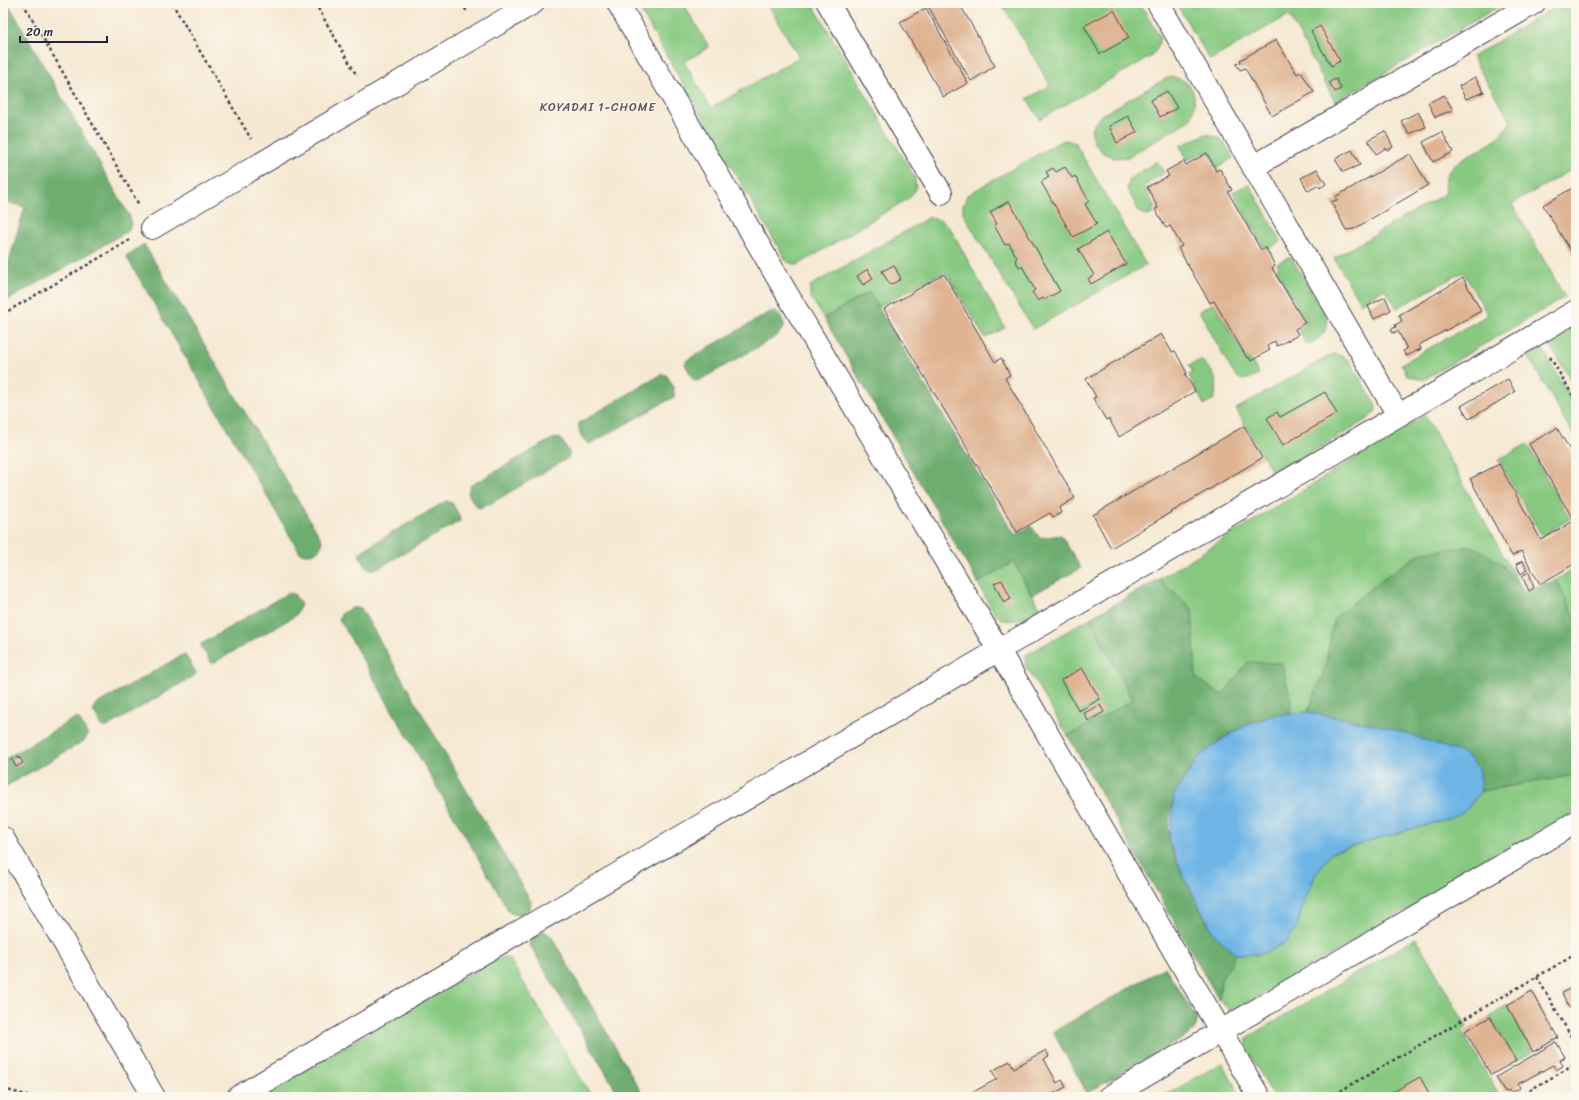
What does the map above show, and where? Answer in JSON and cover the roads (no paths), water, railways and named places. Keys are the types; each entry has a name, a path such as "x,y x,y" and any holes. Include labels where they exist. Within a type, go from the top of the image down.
{"lane":[{"path":"152,228 533,3"},
{"path":"618,3 783,287 998,649 1259,1097"},
{"path":"828,3 941,193"},
{"path":"1158,3 1398,415"},
{"path":"1253,167 1534,3"},
{"path":"238,1097 1576,310"},
{"path":"1109,1097 1576,822"},
{"path":"3,838 154,1097"}],"water":[{"path":"1308,712 1387,727 1465,754 1478,768 1481,791 1467,809 1454,817 1332,852 1316,873 1301,910 1297,927 1285,943 1261,954 1236,954 1215,935 1185,879 1169,841 1174,795 1198,758 1221,740 1245,726 1273,715"}],"district":[{"name":"KOYADAI 1-CHOME","path":"598,107"}]}
